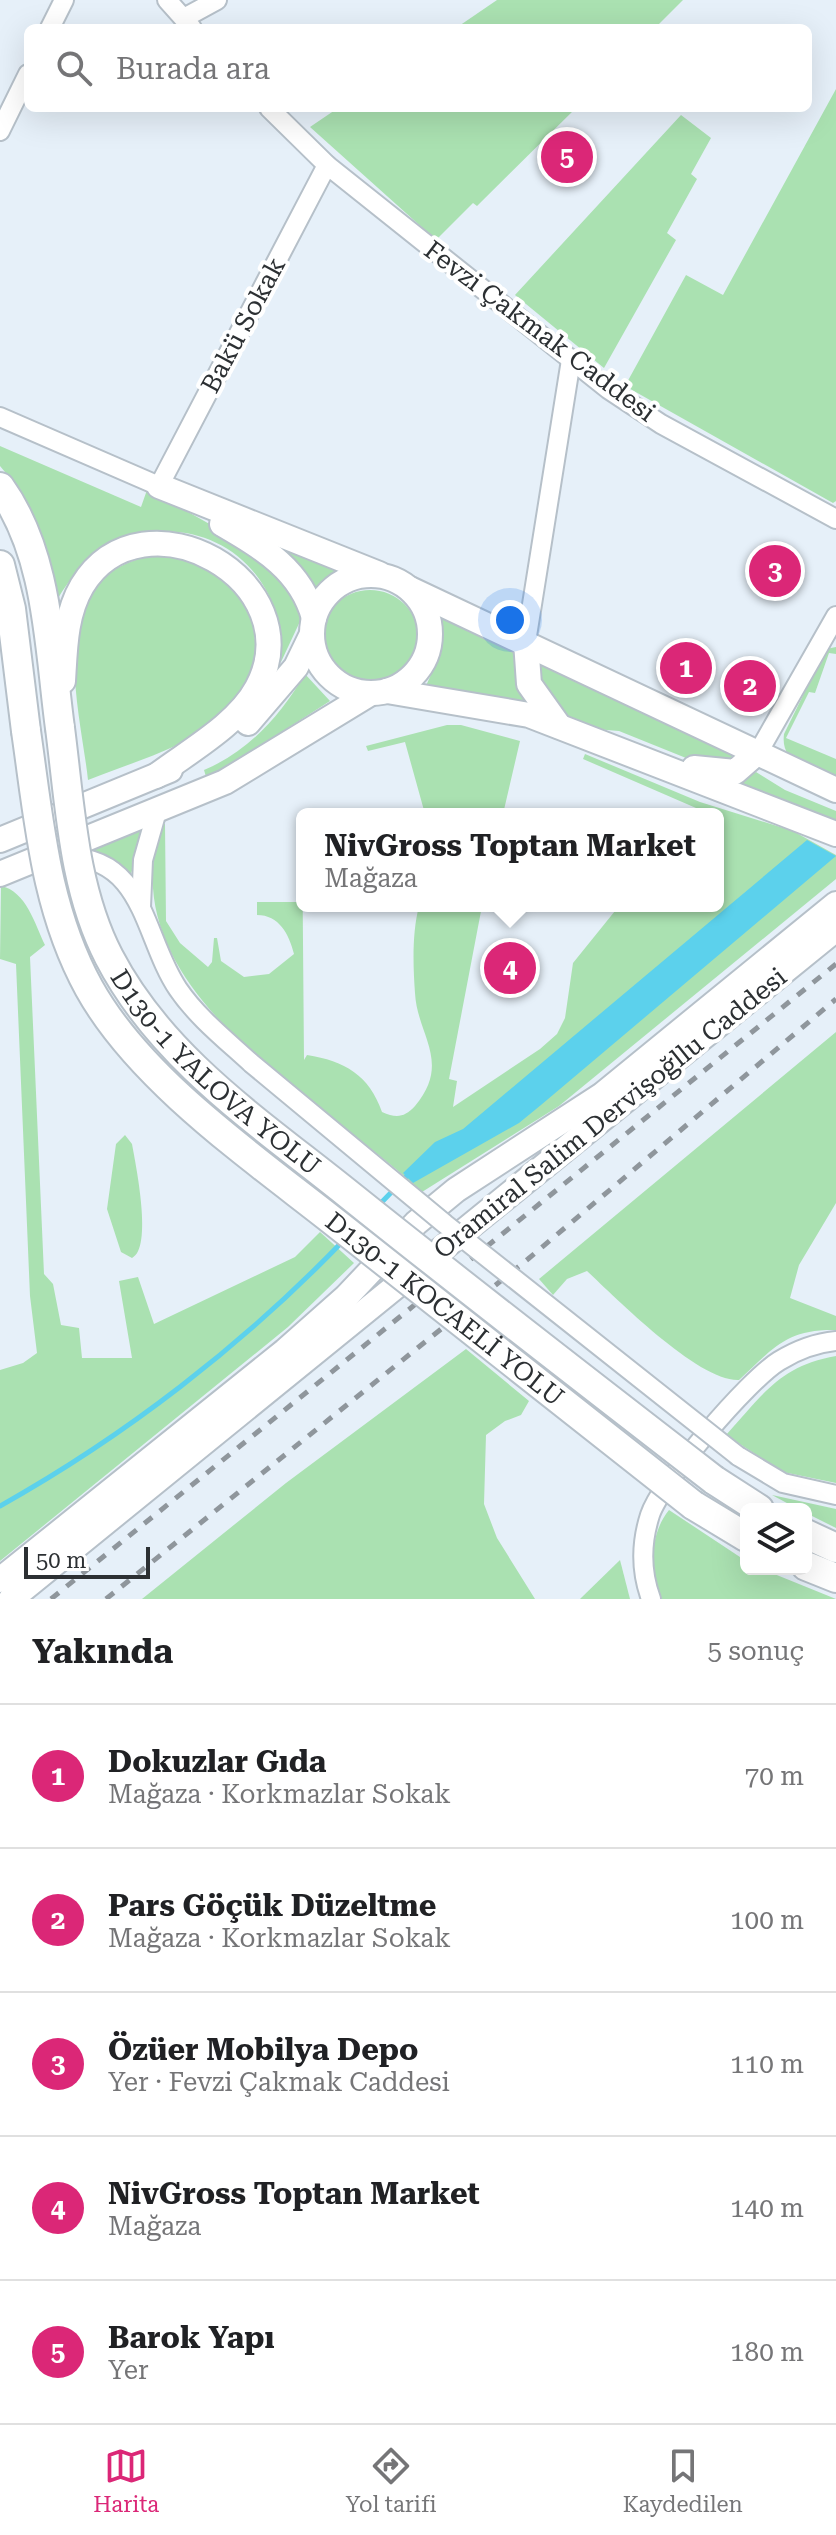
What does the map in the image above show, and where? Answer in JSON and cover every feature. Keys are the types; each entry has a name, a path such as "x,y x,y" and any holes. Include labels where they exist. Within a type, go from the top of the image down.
{"highway":[{"name":"D130-1 YALOVA YOLU","path":"0,487 24,530 39,575 79,867 93,923 137,1004 171,1046 209,1082 714,1480 750,1503"},
{"name":"D130-1 KOCAELİ YOLU","path":"0,565 11,609 48,886 56,915 89,988 135,1052 261,1164 693,1505 740,1533"},
{"path":"812,1537 836,1548"},
{"path":"812,1568 836,1578"}],"main road":[{"path":"159,486 384,576 836,790"},
{"path":"159,486 259,546 285,566 301,586 323,669 345,686 488,705 560,727 826,830"},
{"path":"60,728 66,632 82,585 114,556 153,545 174,545 215,557 246,584 259,607 267,631 265,671 244,706 156,776"},
{"path":"0,840 201,756 241,730 279,689 333,588 348,579 384,576"},
{"path":"0,874 225,782 379,692 414,675 429,647 427,615 410,589"},
{"path":"526,642 529,684 560,727"},
{"path":"629,755 725,773 743,768 759,751"},
{"name":"Oramiral Salim Dervişoğllu Caddesi","path":"0,1580 285,1351 346,1297 416,1223 456,1190 602,1095 836,904"},
{"name":"Oramiral Salim Dervişoğllu Caddesi","path":"11,1599 836,929"}],"street":[{"path":"52,24 64,0"},
{"path":"167,0 188,23 217,0"},
{"path":"0,131 24,82"},
{"name":"Fevzi Çakmak Caddesi","path":"273,112 327,165 571,360 661,424 836,519"},
{"name":"Bakü Sokak","path":"159,486 327,165"},
{"path":"526,642 571,360"},
{"path":"0,417 159,486"},
{"path":"759,751 836,616"},
{"path":"141,907 143,860 157,811"},
{"path":"39,857 87,857 108,866 123,878 141,907 178,988 251,1063 445,1224 738,1456 783,1483 836,1495"},
{"path":"651,1599 642,1562 645,1536 650,1513 671,1478 760,1376 799,1350 836,1341"}],"green space":[{"path":"497,0 683,0 659,24 462,24"},
{"path":"836,89 836,501 833,503 625,386 686,275 723,295"},
{"path":"332,112 572,112 477,206 473,203 436,240 310,127"},
{"path":"681,115 711,138 691,174 697,179 667,233 676,240 604,368 515,295"},
{"path":"0,446 141,507 147,490 226,534 284,574 293,585 303,615 281,662 276,615 258,578 231,551 197,535 159,532 121,541 86,563 57,600 10,478 0,466"},
{"path":"267,540 342,573 317,591 301,568"},
{"path":"151,555 170,555 200,562 222,576 239,594 250,615 255,637 254,660 248,683 235,704 202,732 88,780 75,675 79,621 87,598 107,574"},
{"path":"370,590 389,594 405,604 415,620 419,639 415,658 405,674 389,684 370,688 351,684 335,674 325,658 321,639 325,620 335,604 351,594"},
{"path":"438,615 517,650 530,707 425,688 441,652"},
{"path":"836,647 836,654 829,653 815,693 809,692 786,738 836,759 836,778 792,759 784,744 784,734 826,649"},
{"path":"533,656 738,752 730,765 691,760 619,731 595,729 570,719 557,710 539,683"},
{"path":"305,674 330,701 207,780 204,770 235,753 262,731"},
{"path":"447,725 461,725 520,741 504,808 423,808 405,742 368,751 366,746"},
{"path":"585,754 719,808 696,808 583,759"},
{"path":"756,772 785,790 836,811 836,823 739,782"},
{"path":"724,809 793,831 836,855 836,879 559,1106 422,1192 281,1078 234,1035 193,988 165,938 153,883 162,824 165,824 166,921 180,943 208,967 212,962 214,938 217,938 221,961 244,977 269,974 294,954 282,927 271,918 257,915 257,902 296,902 296,912 303,912 304,1060 307,1055 321,1058 354,1072 370,1088 382,1112 400,1116 407,1113 426,1090 431,1076 430,1049 415,993 414,938 418,912 481,912 449,1079 457,1081 453,1107 540,1049 557,1034 565,1018 573,963 614,912 724,912"},
{"path":"141,830 130,879 119,865 89,850"},
{"path":"1,886 10,889 23,901 45,945 30,957 44,1274 53,1284 61,1325 79,1328 82,1358 132,1358 119,1281 138,1277 154,1324 295,1257 320,1232 354,1263 288,1327 0,1561 0,1370 23,1363 37,1353 30,1296 16,964 0,959"},
{"path":"836,1032 836,1203 799,1265 790,1298 836,1316 836,1330 792,1337 771,1350 739,1380 722,1377 681,1354 587,1271 567,1279 553,1295 539,1279"},
{"path":"125,1135 132,1144 142,1223 138,1251 132,1258 121,1252 107,1209 116,1144"},
{"path":"466,1349 529,1401 521,1415 505,1421 486,1435 484,1504 497,1538 535,1599 142,1599 286,1483"},
{"path":"836,1356 836,1483 783,1472 726,1435 762,1395 786,1375 800,1367"},
{"path":"772,1495 809,1503 787,1503"},
{"path":"812,1504 836,1509 836,1528 812,1516"},
{"path":"669,1510 740,1557 740,1575 777,1575 836,1599 660,1599 654,1576 653,1553 662,1520"},
{"path":"620,1560 630,1599 580,1599"}],"water":[{"path":"807,840 836,856 519,1123 413,1183 403,1173 435,1142 463,1129"}],"waterway":[{"path":"378,1206 410,1173"},
{"path":"0,1506 92,1450 181,1386 265,1316 343,1241"}],"railway":[{"path":"51,1599 836,964"},
{"path":"106,1599 528,1259 836,999"}],"place":[{"name":"Barok Yapı","path":"567,157"},
{"name":"Özüer Mobilya Depo","path":"775,571"},
{"name":"Dokuzlar Gıda","path":"686,668"},
{"name":"Pars Göçük Düzeltme","path":"750,686"},
{"name":"NivGross Toptan Market","path":"510,968"}]}
